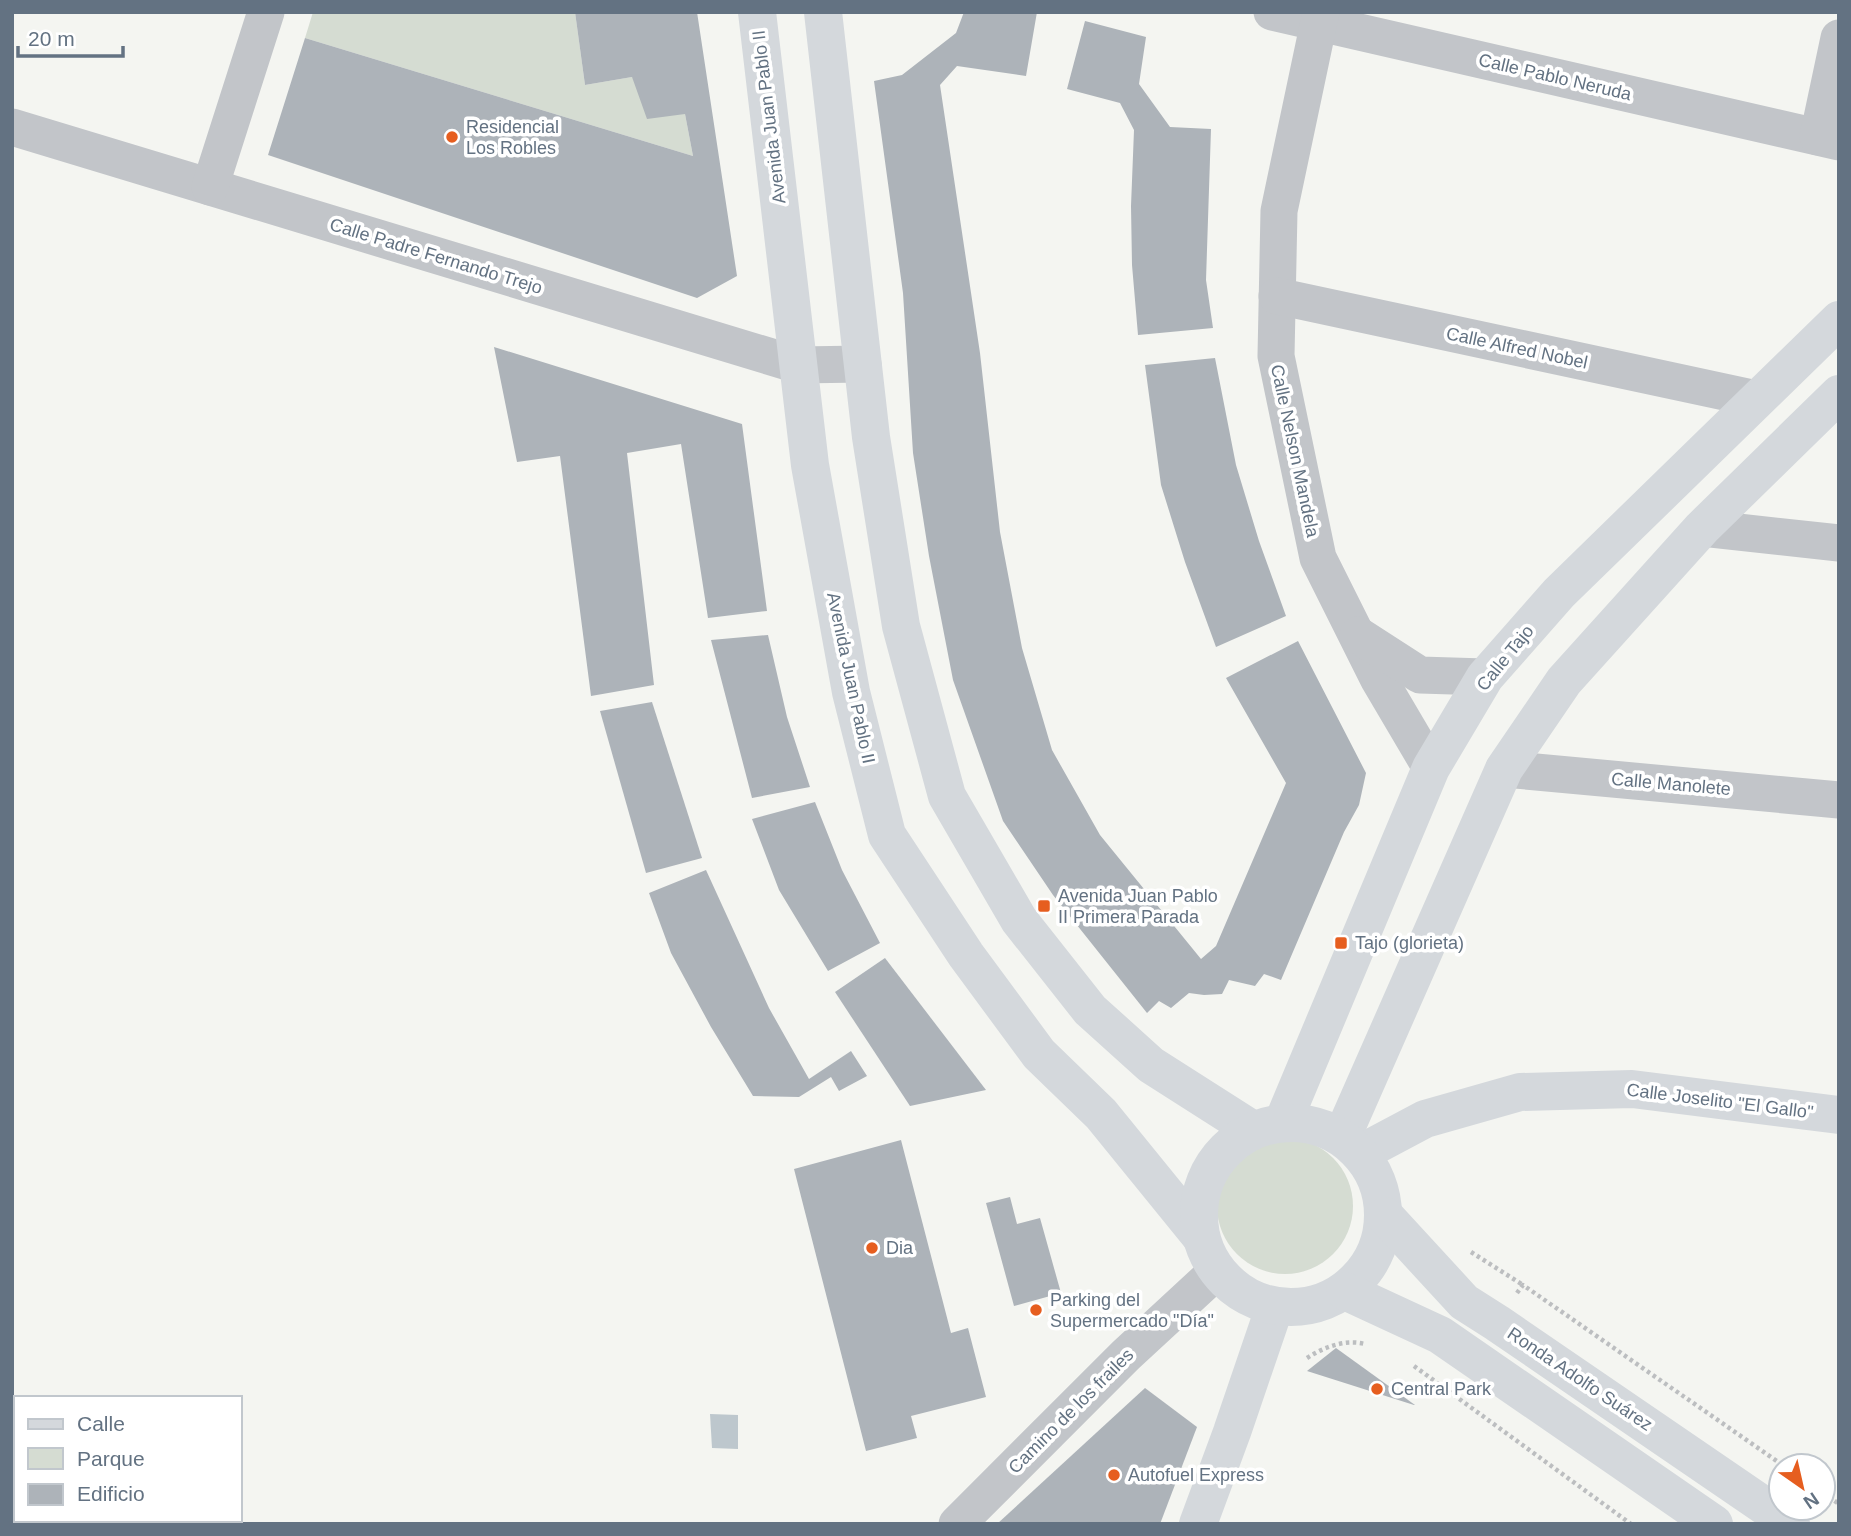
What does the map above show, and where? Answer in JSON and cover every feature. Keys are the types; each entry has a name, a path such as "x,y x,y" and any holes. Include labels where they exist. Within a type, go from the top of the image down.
{"main road":[{"name":"Avenida Juan Pablo II","path":"757,12 810,465 851,692 887,835 966,955 1038,1054 1101,1114 1201,1237"},
{"path":"822,12 873,450 901,626 947,796 1019,920 1090,1010 1151,1065 1268,1126"},
{"name":"Calle Tajo","path":"1268,1126 1431,768 1485,677 1559,593 1839,320"},
{"path":"1352,1145 1504,769 1564,681 1702,527 1839,394"},
{"name":"Calle Joselito \"El Gallo\"","path":"1352,1145 1424,1119 1520,1093 1632,1089 1839,1115"},
{"path":"1313,1124 1352,1145 1374,1172 1382,1193 1385,1216 1380,1245 1366,1271 1345,1291 1322,1302 1299,1308 1275,1306 1252,1299 1232,1287 1217,1271 1201,1237 1198,1211 1203,1185 1214,1163 1231,1144 1268,1126 1313,1124"},
{"name":"Ronda Adolfo Suárez","path":"1385,1216 1464,1302 1791,1524"},
{"path":"1345,1291 1440,1335 1714,1524"},
{"path":"1198,1524 1275,1306"}],"street":[{"path":"210,187 266,12"},
{"name":"Calle Pablo Neruda","path":"1272,12 1319,18 1828,139"},
{"name":"Calle Nelson Mandela","path":"1319,18 1279,211 1276,356 1318,558 1378,678 1431,768"},
{"path":"1828,139 1839,38"},
{"name":"Calle Padre Fernando Trejo","path":"12,127 798,366 863,364"},
{"name":"Calle Alfred Nobel","path":"1277,296 1758,399"},
{"path":"1702,527 1839,543"},
{"path":"1356,634 1420,675 1485,677"},
{"name":"Calle Manolete","path":"1504,769 1839,800"},
{"name":"Camino de los frailes","path":"957,1524 1126,1355 1217,1271"}],"path":[{"path":"1468,1250 1523,1285"},
{"path":"1307,1357 1319,1350 1353,1341 1366,1344"},
{"path":"1411,1365 1631,1524"}],"green space":[{"path":"313,12 575,12 585,85 632,77 685,114 693,156 305,38"},
{"path":"1285,1138 1311,1143 1333,1158 1348,1180 1353,1206 1348,1232 1333,1254 1311,1269 1285,1274 1259,1269 1237,1254 1222,1232 1217,1206 1222,1180 1237,1158 1259,1143"}],"shaded area":[{"path":"710,1414 738,1415 738,1449 712,1448"}],"building":[{"name":"Residencial Los Robles","path":"575,12 697,12 737,276 697,298 268,155 305,38 693,156 685,114 647,119 632,77 585,85"},
{"path":"964,12 1037,12 1026,76 957,66 940,85 980,353 1000,532 1022,648 1052,750 1100,835 1201,959 1216,946 1286,783 1226,678 1298,641 1366,773 1359,805 1344,832 1281,980 1264,974 1255,986 1229,980 1222,994 1189,993 1171,1008 1159,1001 1147,1013 1053,895 1003,821 953,680 929,556 913,453 903,293 874,81 902,75 956,33"},
{"path":"1085,21 1146,37 1139,84 1170,127 1211,129 1206,280 1213,328 1138,335 1132,265 1134,130 1120,103 1067,89"},
{"path":"494,347 742,424 767,611 708,618 681,444 627,453 654,685 591,696 560,456 517,462"},
{"path":"1215,358 1236,465 1286,616 1216,647 1161,485 1145,365"},
{"path":"768,635 787,717 810,787 752,798 711,640"},
{"path":"652,702 702,858 646,873 600,711"},
{"path":"815,802 842,870 880,943 828,971 779,890 752,819"},
{"path":"706,870 769,1008 809,1079 851,1051 867,1076 839,1091 831,1077 799,1097 753,1096 711,1027 671,953 649,893"},
{"path":"885,958 986,1090 910,1106 835,992"},
{"name":"Dia","path":"901,1140 951,1333 968,1328 986,1397 911,1416 917,1438 866,1451 794,1169"},
{"path":"1010,1197 1017,1224 1040,1218 1061,1293 1014,1306 986,1203"},
{"name":"Central Park","path":"1336,1348 1415,1405 1307,1371"},
{"name":"Autofuel Express","path":"1145,1388 1197,1427 1160,1524 997,1524"}],"place":[{"name":"Residencial Los Robles","path":"452,137"},
{"name":"Avenida Juan Pablo II Primera Parada","path":"1044,906"},
{"name":"Tajo (glorieta)","path":"1341,943"},
{"name":"Dia","path":"872,1248"},
{"name":"Parking del Supermercado \"Día\"","path":"1036,1310"},
{"name":"Central Park","path":"1377,1389"},
{"name":"Autofuel Express","path":"1114,1475"}]}
